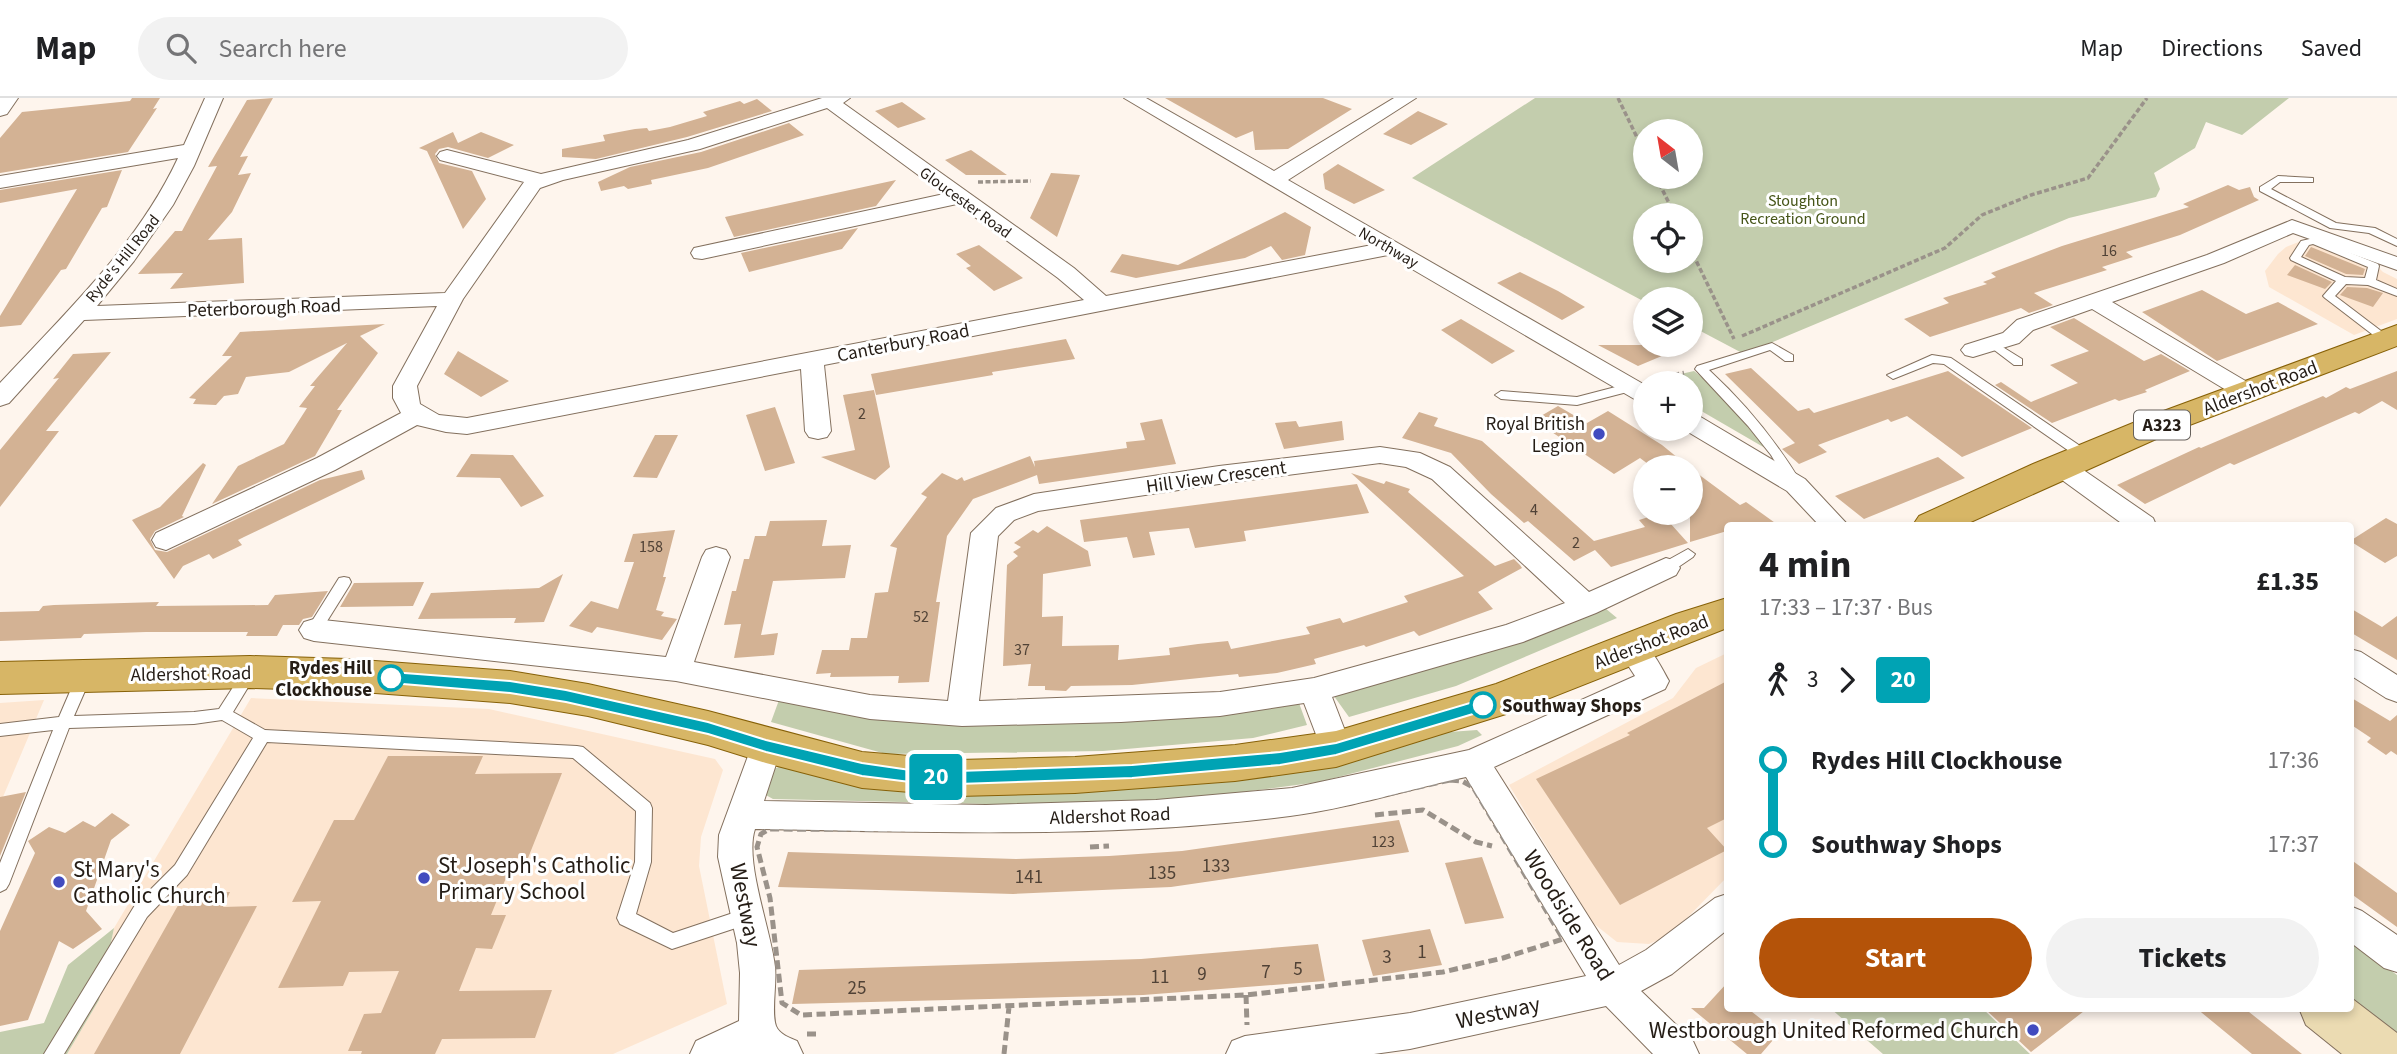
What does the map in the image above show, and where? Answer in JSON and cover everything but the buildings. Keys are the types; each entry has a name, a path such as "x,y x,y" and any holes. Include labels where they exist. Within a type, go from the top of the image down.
{"main road":[{"name":"Aldershot Road","path":"1939,522 2245,391 2391,337"},
{"name":"Aldershot Road","path":"0,678 250,672 360,676 520,688 588,700 708,728 766,746 862,770 958,778 1132,772 1280,759 1336,749 1507,697 1690,624 1724,614"}],"street":[{"path":"0,110 9,98"},
{"name":"Ryde's Hill Road","path":"0,398 76,314 152,222 165,203 214,98"},
{"name":"Northway","path":"1133,98 1633,388"},
{"path":"1274,180 1407,98"},
{"path":"166,540 326,464 415,415 404,397 405,386 452,299 527,191 540,180 693,145 836,100"},
{"name":"Gloucester Road","path":"836,100 939,183 1066,273 1101,303"},
{"path":"0,182 191,150"},
{"path":"447,156 540,180"},
{"path":"702,253 959,197"},
{"path":"1983,347 2011,338 2025,325 2211,259 2293,221 2397,264"},
{"name":"Canterbury Road","path":"415,415 439,424 467,426 1392,248"},
{"name":"Peterborough Road","path":"76,314 452,299"},
{"path":"2093,299 2245,391"},
{"path":"812,360 818,431"},
{"path":"1703,430 1796,485 1832,522"},
{"name":"Hill View Crescent","path":"962,714 985,533 1005,513 1034,503 1219,475 1380,455 1411,459 1441,473 1586,606"},
{"path":"2074,462 2140,522"},
{"path":"676,670 716,558"},
{"path":"314,629 676,670 870,707 962,714 1042,714 1208,705 1314,690 1513,634 1586,606 1677,561"},
{"name":"Aldershot Road","path":"742,815 986,819 1156,814 1292,802 1474,762 1654,681 1631,647"},
{"path":"2354,663 2397,690"},
{"path":"1314,690 1336,749"},
{"name":"Westway","path":"757,1031 758,973 749,916 735,857 736,835 766,746"},
{"name":"Woodside Road","path":"1474,762 1613,987 1646,1023 1680,1054"},
{"name":"Westway","path":"1248,1054 1410,1031 1613,987 1659,962 1724,911"},
{"path":"2354,925 2397,956"},
{"path":"2329,1012 2383,1054"},
{"path":"709,1054 757,1031 768,1046 784,1054"}],"lane":[{"path":"2309,180 2277,179 2264,189 2334,226 2371,230 2397,243"},
{"path":"2370,282 2374,266 2314,241 2305,243 2295,258 2343,280 2370,282 2397,293"},
{"path":"2343,280 2329,296 2391,337"},
{"path":"1701,369 1772,346 1790,358"},
{"path":"1983,347 2018,362"},
{"path":"1893,375 1932,359 1947,360 2074,462"},
{"path":"1701,369 1728,393 1779,454 1796,485"},
{"path":"1502,395 1577,401 1633,392"},
{"path":"314,629 344,582"},
{"path":"223,714 250,672"},
{"path":"0,882 83,675"},
{"path":"0,730 64,722 194,718 223,714 263,736 577,752 644,808 643,862 626,918 672,941 749,916"},
{"path":"53,1054 141,911 181,870 263,736"}],"path":[{"path":"1618,98 1633,129"},
{"path":"1695,371 1701,369 1723,344 1945,248 1982,215 2031,195 2088,178 2147,98"},
{"path":"939,183 1031,181"},
{"path":"1702,273 1734,340"},
{"path":"1450,780 1462,781 1473,787 1563,939 1503,958 1443,972 1377,981 1246,995 1009,1007 801,1015 782,1003 770,898 757,847 761,834 769,829 984,830 1156,825 1297,811 1450,780"},
{"path":"1004,1054 1009,1007"}],"shaded area":[{"path":"2306,239 2368,257 2383,272 2397,279 2397,319 2354,335 2269,287 2265,271 2278,254 2286,247"},
{"path":"1724,654 1724,880 1663,938 1649,944 1617,942 1593,923 1509,785 1673,698 1696,668"},
{"name":"St Joseph's Catholic Primary School","path":"251,698 489,709 715,759 723,770 701,837 699,866 727,1004 613,1054 67,1054 99,1000 114,928"},
{"path":"44,700 0,804 0,703"}],"green space":[{"name":"Stoughton Recreation Ground","path":"1535,98 2289,98 2242,135 2206,122 2195,148 2154,173 2160,189 2156,197 2069,218 1744,354 1703,332 1703,287 1633,287 1633,296 1412,178"},
{"path":"1703,378 1722,393 1765,448 1703,412"},
{"path":"1605,608 1617,618 1456,686 1349,717 1331,692"},
{"path":"779,700 1299,703 1307,725 1253,738 1103,751 886,754 771,722"},
{"path":"1477,730 1482,735 1458,746 1319,782 1205,797 1072,806 773,799 764,794 771,770 784,765 840,776"},
{"path":"114,928 99,1000 67,1054 0,1054 0,1032 44,1023 68,965"},
{"path":"2354,943 2397,975 2397,1047 2354,1011"},
{"path":"1835,1012 1986,1012 2030,1054 1883,1054"}],"bus line":[{"name":"20","path":"391,678 510,687 566,696 708,728 766,746 862,770 958,778 1132,772 1280,759 1370,740 1483,705"}],"place":[{"name":"Royal British Legion","path":"1599,434"},
{"name":"Rydes Hill Clockhouse","path":"391,678"},
{"name":"Southway Shops","path":"1483,705"},
{"name":"St Joseph's Catholic Primary School","path":"424,878"},
{"name":"St Mary's Catholic Church","path":"59,882"},
{"name":"Westborough United Reformed Church","path":"2033,1030"}]}
